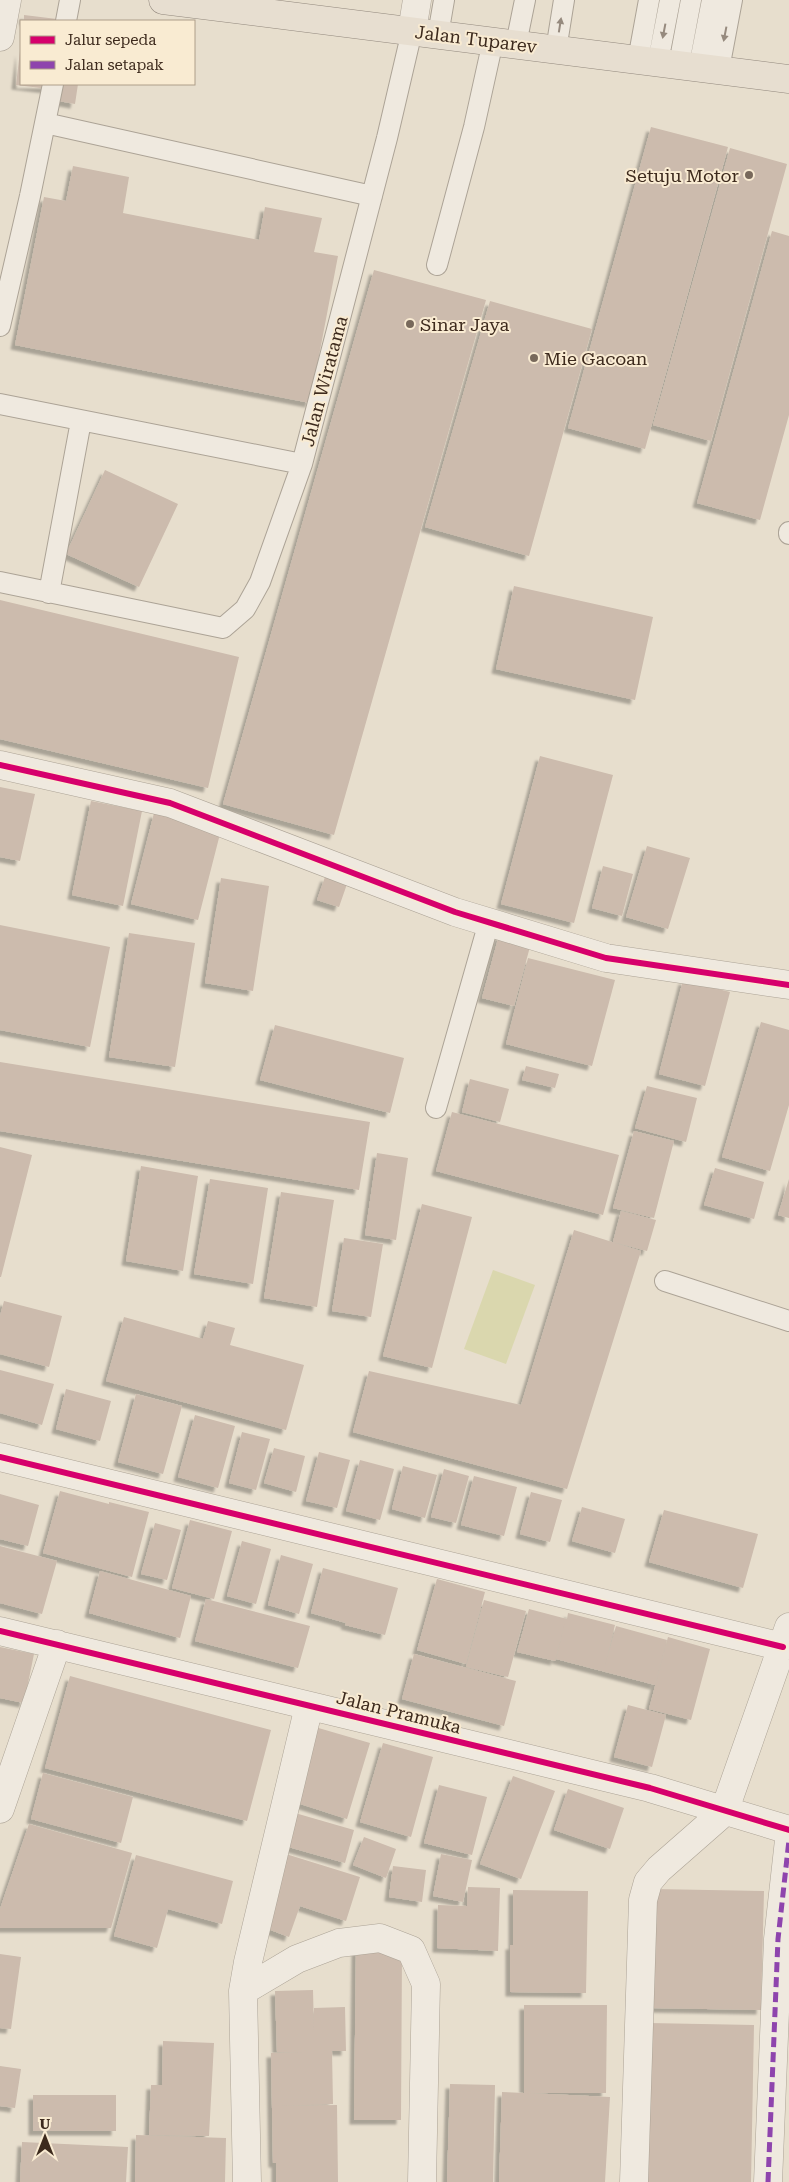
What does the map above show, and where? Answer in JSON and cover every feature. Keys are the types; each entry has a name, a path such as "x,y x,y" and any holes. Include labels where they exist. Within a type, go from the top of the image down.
{"main road":[{"name":"Jalan Tuparev","path":"163,0 789,79"}],"street":[{"path":"0,37 7,0"},
{"name":"Jalan Wiratama","path":"417,0 425,33"},
{"path":"0,764 170,803 454,912 606,958 789,985"},
{"path":"0,1457 786,1637 724,1812 659,1869 648,1882 643,1900 634,2182"},
{"name":"Jalan Pramuka","path":"0,1631 650,1788 724,1812 789,1830"},
{"path":"0,1809 57,1644"},
{"path":"246,2182 243,1991 248,1962 309,1706"},
{"path":"768,2182 778,1939 789,1840"},
{"path":"243,1991 297,1959 339,1943 380,1938 411,1950 426,1984 422,2182"}],"lane":[{"path":"66,20 70,0"},
{"path":"425,33 444,0"},
{"path":"437,265 474,127 504,43 525,0"},
{"path":"556,50 564,0"},
{"path":"649,0 678,64"},
{"path":"670,0 678,64"},
{"path":"678,64 691,0"},
{"path":"678,64 712,0"},
{"path":"678,64 732,0"},
{"name":"Jalan Wiratama","path":"0,404 302,464 372,196 425,33"},
{"path":"0,326 53,85"},
{"path":"45,123 372,196"},
{"path":"49,593 81,421"},
{"path":"0,582 223,628 245,610 260,582 302,464"},
{"path":"436,1108 489,922"},
{"path":"665,1281 789,1321"}],"shaded area":[{"path":"493,1270 535,1285 506,1364 464,1349"}],"building":[{"path":"24,15 57,19 57,20 24,20"},
{"path":"20,51 20,85 50,85 49,89 16,85"},
{"path":"56,85 78,85 75,104 53,100"},
{"path":"651,127 728,147 645,449 568,428"},
{"path":"730,148 787,164 711,441 653,425"},
{"path":"73,166 129,177 123,213 259,240 265,207 322,218 314,252 338,256 310,403 15,345 44,197 66,201"},
{"path":"772,231 789,236 789,415 760,520 697,503"},
{"path":"374,270 486,300 334,835 223,804"},
{"path":"490,301 592,329 529,556 425,527"},
{"path":"105,470 178,504 139,587 66,554"},
{"path":"514,586 653,617 635,700 496,669"},
{"path":"0,600 239,657 208,788 0,739"},
{"path":"540,756 613,775 574,923 501,904"},
{"path":"0,787 35,794 20,861 0,857"},
{"path":"91,801 142,811 123,906 72,895"},
{"path":"154,813 221,830 198,920 131,904"},
{"path":"647,846 690,858 668,929 626,917"},
{"path":"603,866 633,874 622,916 592,908"},
{"path":"325,877 347,884 339,907 317,900"},
{"path":"221,878 269,886 253,991 205,983"},
{"path":"0,925 110,947 90,1047 0,1030"},
{"path":"129,933 195,943 175,1067 109,1057"},
{"path":"499,935 531,943 514,1006 482,998"},
{"path":"528,958 615,980 592,1066 506,1044"},
{"path":"683,980 730,992 705,1086 659,1074"},
{"path":"761,1022 789,1030 789,1105 770,1171 722,1157"},
{"path":"275,1025 404,1058 390,1113 260,1080"},
{"path":"0,1062 370,1122 359,1190 0,1131"},
{"path":"526,1066 559,1074 555,1088 522,1080"},
{"path":"470,1079 509,1089 500,1122 462,1112"},
{"path":"647,1086 697,1098 686,1142 635,1128"},
{"path":"452,1112 619,1155 603,1215 436,1171"},
{"path":"634,1131 674,1141 654,1218 613,1208"},
{"path":"0,1147 32,1155 1,1277 0,1277"},
{"path":"377,1153 408,1158 396,1240 365,1235"},
{"path":"141,1166 198,1176 183,1271 126,1261"},
{"path":"715,1168 764,1182 754,1219 704,1205"},
{"path":"210,1179 268,1188 253,1284 194,1274"},
{"path":"789,1179 789,1218 778,1215"},
{"path":"281,1192 334,1200 317,1307 264,1298"},
{"path":"422,1204 472,1217 432,1368 383,1356"},
{"path":"621,1211 656,1220 647,1251 613,1242"},
{"path":"574,1230 641,1251 567,1489 353,1432 369,1371 521,1405"},
{"path":"344,1238 383,1244 371,1317 332,1311"},
{"path":"4,1301 62,1316 49,1367 0,1354 0,1316"},
{"path":"124,1317 203,1339 208,1321 235,1328 230,1345 304,1365 286,1430 106,1381"},
{"path":"0,1370 54,1384 42,1425 0,1413"},
{"path":"66,1389 111,1401 100,1441 56,1429"},
{"path":"136,1394 182,1406 163,1474 118,1462"},
{"path":"195,1415 235,1426 218,1488 178,1477"},
{"path":"242,1432 270,1439 256,1490 229,1483"},
{"path":"274,1448 305,1456 296,1492 264,1483"},
{"path":"319,1452 350,1460 337,1508 306,1501"},
{"path":"360,1460 394,1469 380,1520 346,1511"},
{"path":"403,1466 437,1475 425,1518 392,1509"},
{"path":"444,1469 469,1476 456,1523 431,1517"},
{"path":"474,1476 517,1487 504,1536 461,1525"},
{"path":"60,1491 149,1512 132,1577 43,1553"},
{"path":"531,1492 562,1500 550,1542 520,1534"},
{"path":"0,1494 39,1505 28,1546 0,1539"},
{"path":"582,1507 625,1519 615,1553 572,1541"},
{"path":"664,1510 758,1534 743,1588 649,1562"},
{"path":"190,1520 232,1531 214,1599 172,1588"},
{"path":"155,1523 181,1530 167,1580 141,1574"},
{"path":"242,1541 271,1549 256,1604 227,1596"},
{"path":"0,1546 57,1561 42,1614 0,1603"},
{"path":"281,1555 313,1564 299,1614 268,1605"},
{"path":"323,1568 398,1588 385,1635 345,1625 346,1623 311,1613"},
{"path":"100,1571 191,1596 180,1638 89,1613"},
{"path":"437,1579 485,1592 466,1664 417,1650"},
{"path":"206,1599 310,1626 298,1668 195,1641"},
{"path":"484,1600 526,1611 508,1677 466,1667"},
{"path":"529,1609 567,1619 568,1613 615,1625 605,1666 616,1626 667,1640 655,1685 556,1659 565,1622 555,1661 517,1652"},
{"path":"668,1637 710,1649 691,1720 649,1709"},
{"path":"0,1647 34,1654 24,1703 0,1698"},
{"path":"414,1654 516,1681 504,1726 402,1699"},
{"path":"70,1676 271,1730 247,1821 45,1768"},
{"path":"628,1705 666,1715 652,1767 614,1757"},
{"path":"315,1727 370,1743 347,1819 291,1801"},
{"path":"383,1743 433,1757 411,1837 360,1822"},
{"path":"43,1773 133,1797 121,1843 31,1819"},
{"path":"513,1776 555,1791 521,1879 480,1864"},
{"path":"439,1785 487,1797 472,1855 424,1843"},
{"path":"568,1789 624,1808 610,1849 554,1830"},
{"path":"295,1813 354,1830 345,1863 285,1846"},
{"path":"29,1824 132,1853 111,1928 0,1928 0,1909"},
{"path":"364,1837 396,1849 386,1878 353,1865"},
{"path":"286,1854 360,1877 346,1921 300,1906 289,1937 268,1929 278,1900 272,1898"},
{"path":"441,1854 472,1860 463,1902 433,1896"},
{"path":"136,1855 233,1881 222,1924 168,1909 157,1948 114,1936"},
{"path":"393,1866 426,1870 422,1902 389,1897"},
{"path":"468,1887 500,1888 498,1951 437,1948 438,1905 467,1906"},
{"path":"653,1889 764,1891 761,2010 651,2008"},
{"path":"513,1890 588,1891 586,1993 510,1992 510,1945 513,1945"},
{"path":"356,1950 402,1951 401,2120 354,2120"},
{"path":"0,1954 21,1957 11,2029 0,2028"},
{"path":"313,1990 314,2031 314,2008 345,2007 346,2051 332,2051 333,2104 281,2106 337,2105 338,2182 276,2182 276,2163 273,2163 271,2053 302,2052 277,2052 275,1991"},
{"path":"524,2005 607,2005 606,2093 527,2093 610,2097 605,2182 499,2182 502,2092 524,2093"},
{"path":"649,2023 754,2025 751,2182 645,2182"},
{"path":"163,2041 214,2043 209,2136 149,2135 151,2085 162,2085"},
{"path":"0,2066 21,2069 15,2108 0,2106"},
{"path":"450,2084 495,2085 493,2182 447,2182"},
{"path":"33,2095 116,2095 116,2131 33,2131"},
{"path":"136,2135 226,2138 225,2182 135,2182"},
{"path":"22,2142 128,2147 126,2182 20,2182"}],"marked path":[{"path":"768,2182 778,1939 789,1840"}],"cycle path":[{"path":"0,765 170,803 455,912 606,958 789,985"},
{"path":"0,1457 783,1647"},
{"path":"0,1631 650,1788 789,1830"}],"place":[{"name":"Setuju Motor","path":"749,175"},
{"name":"Sinar Jaya","path":"410,324"},
{"name":"Mie Gacoan","path":"534,358"}]}
